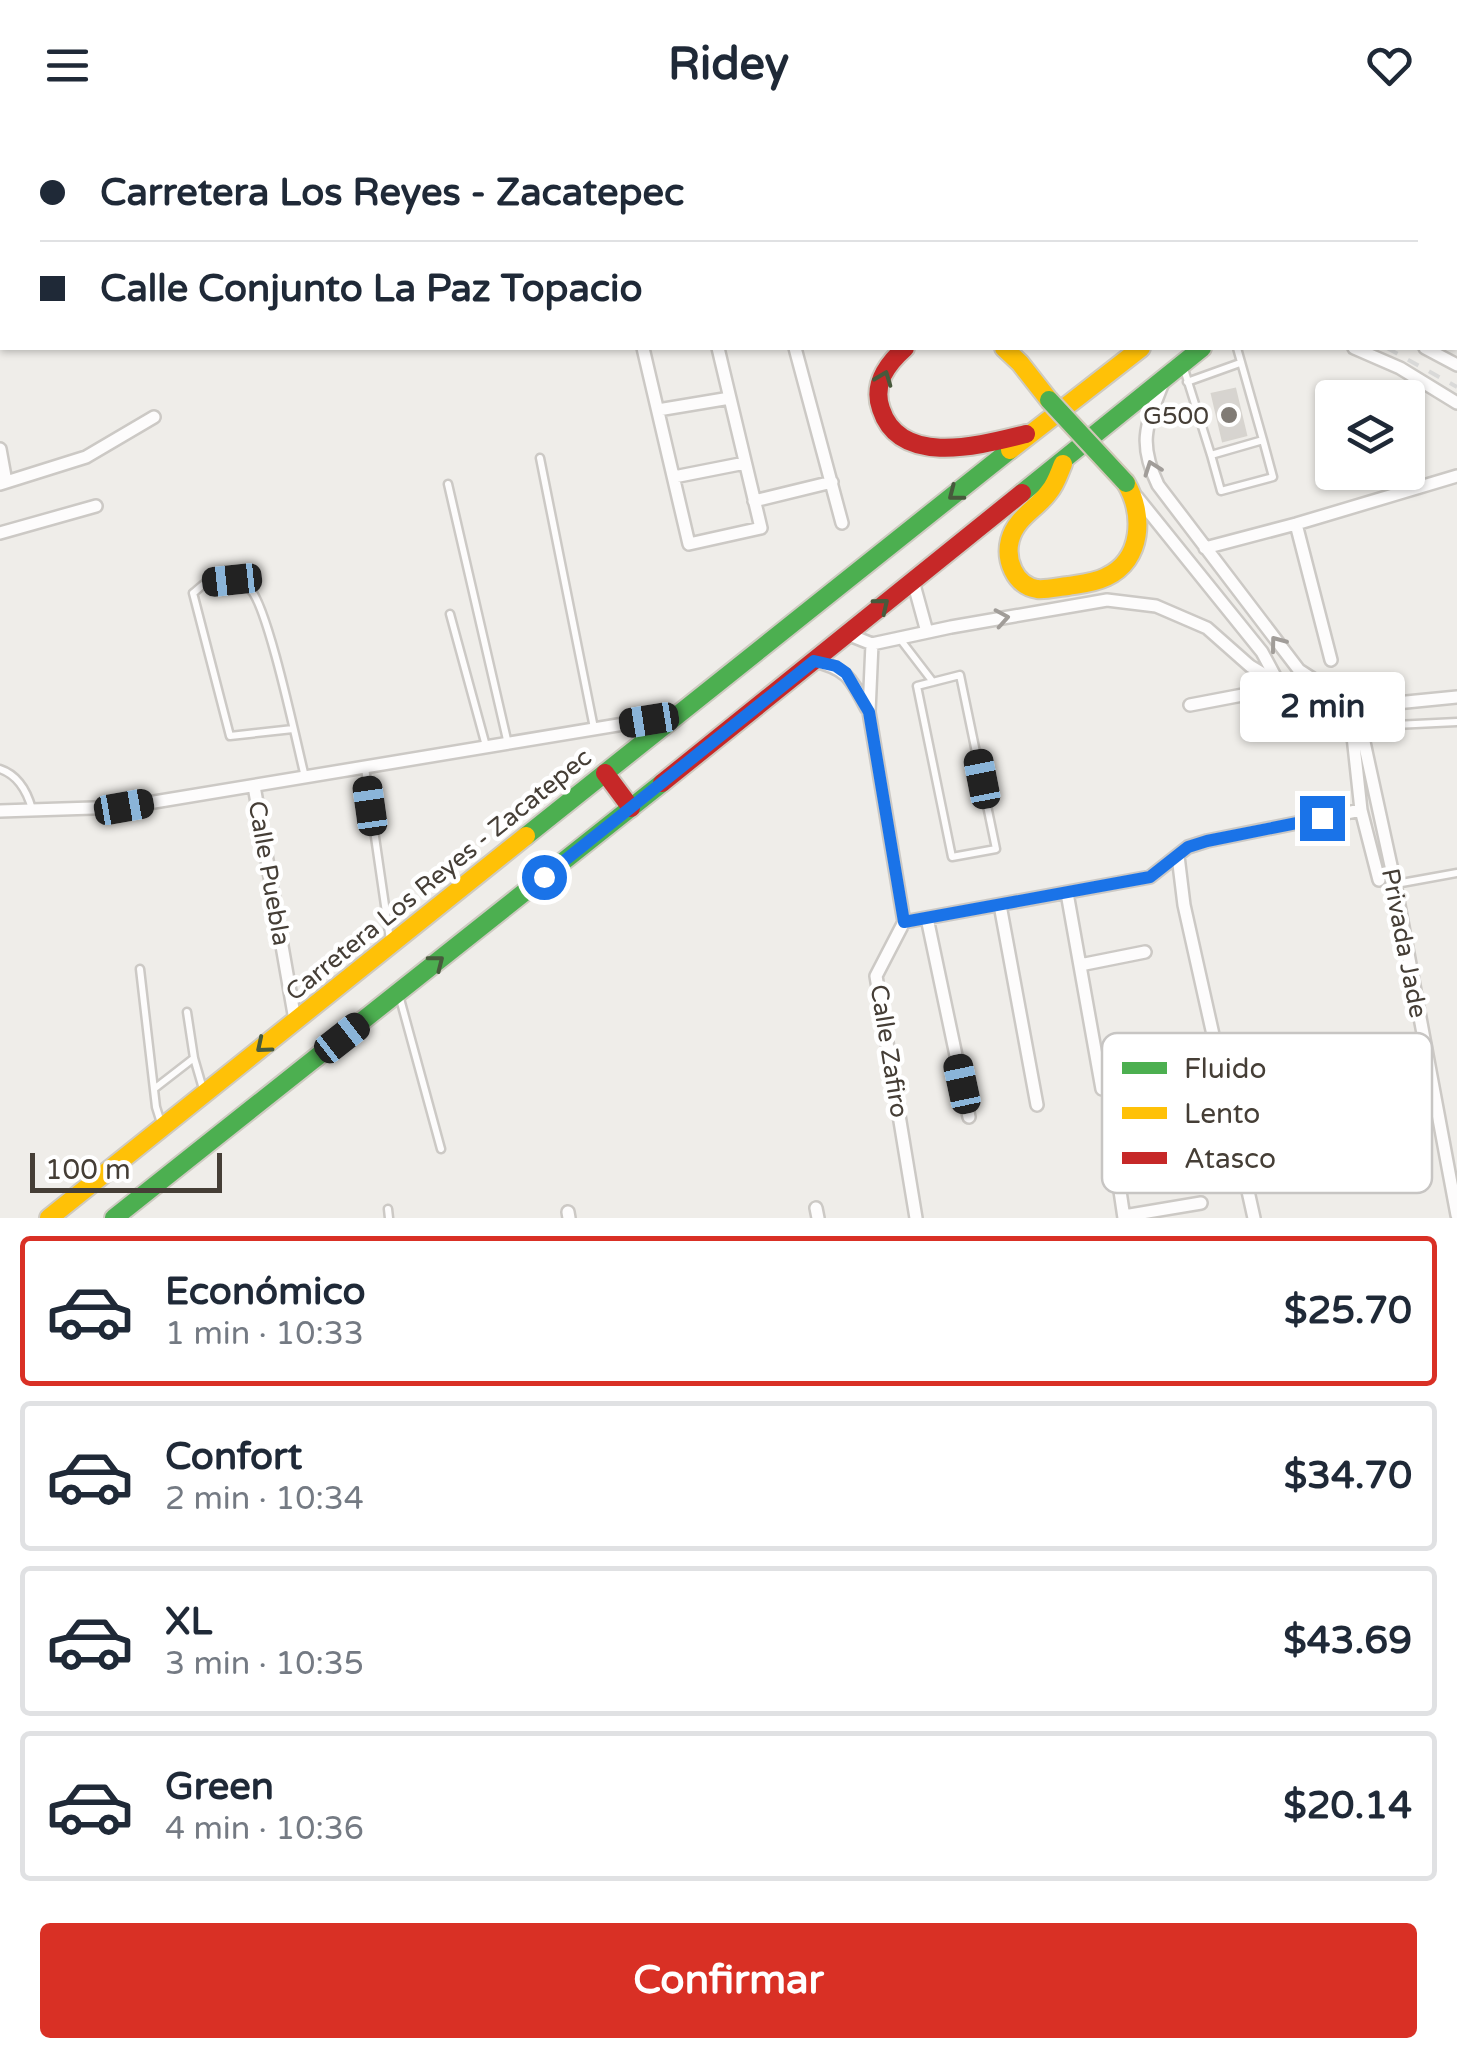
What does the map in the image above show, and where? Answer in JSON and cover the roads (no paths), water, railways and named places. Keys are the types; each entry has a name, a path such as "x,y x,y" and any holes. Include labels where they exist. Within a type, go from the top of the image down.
{"main road":[{"path":"903,350 885,369 878,392 882,417 901,438 914,444 947,448 1031,433"},
{"path":"1006,350 1130,488 1138,512 1133,551 1121,568 1099,581 1038,589 1026,586 1009,565 1011,538 1018,522 1052,488 1065,459"},
{"name":"Carretera Los Reyes - Zacatepec","path":"49,1218 1138,350"},
{"path":"114,1218 1199,350"},
{"path":"605,773 631,808"}],"street":[{"path":"643,350 689,544 761,528 718,350"},
{"path":"795,350 842,523"},
{"path":"1359,350 1400,368 1457,403"},
{"path":"1429,350 1457,364"},
{"path":"1165,377 1146,432 1149,466 1158,485 1298,670 1338,696 1376,705 1457,697"},
{"path":"658,410 730,398"},
{"path":"0,449 3,483 86,456 154,417"},
{"path":"674,477 746,463"},
{"path":"1205,548 1457,476"},
{"path":"754,501 832,482"},
{"path":"1130,488 1262,652 1282,685"},
{"path":"0,533 96,506"},
{"path":"1296,524 1331,660"},
{"path":"913,581 927,632"},
{"path":"847,634 872,644 1107,600 1156,606 1207,628 1250,666 1353,733 1361,810 1379,880"},
{"path":"872,644 869,712 904,922 1150,877 1188,847 1361,810"},
{"path":"814,661 836,666 846,673 869,712"},
{"path":"1190,705 1282,685"},
{"path":"1329,714 1338,696"},
{"path":"0,811 124,807 677,716"},
{"name":"Privada Jade","path":"1353,733 1364,742 1423,1033"},
{"name":"Calle Puebla","path":"254,786 295,1020"},
{"path":"1178,856 1184,906 1213,1033"},
{"path":"1067,893 1102,1089"},
{"path":"1000,906 1038,1105"},
{"path":"927,918 969,1117"},
{"name":"Calle Zafiro","path":"904,922 876,976 916,1218"},
{"path":"1080,966 1145,952"},
{"name":"Privada Jade","path":"1432,1082 1457,1215"},
{"path":"1248,1193 1254,1218"},
{"path":"1124,1217 1201,1203"}],"lane":[{"path":"1182,363 1221,491 1273,476 1237,350"},
{"path":"1187,382 1240,363"},
{"path":"1211,455 1263,440"},
{"path":"540,458 594,729"},
{"path":"448,484 508,744"},
{"path":"293,729 230,736 194,593 207,582 232,580 250,588 262,606 293,729 305,777"},
{"path":"450,614 486,747"},
{"path":"899,638 932,682"},
{"path":"960,676 996,849 952,857 917,686 932,682 960,676"},
{"path":"1353,733 1457,722"},
{"path":"365,768 390,944"},
{"path":"0,769 26,790 32,810"},
{"path":"1395,884 1457,874"},
{"path":"140,969 162,1127"},
{"path":"398,992 441,1149"},
{"path":"187,1012 194,1058 206,1094"},
{"path":"154,1090 194,1058"}],"railway":[{"path":"1391,350 1457,387"}],"place":[{"name":"G500","path":"1229,415"}]}
